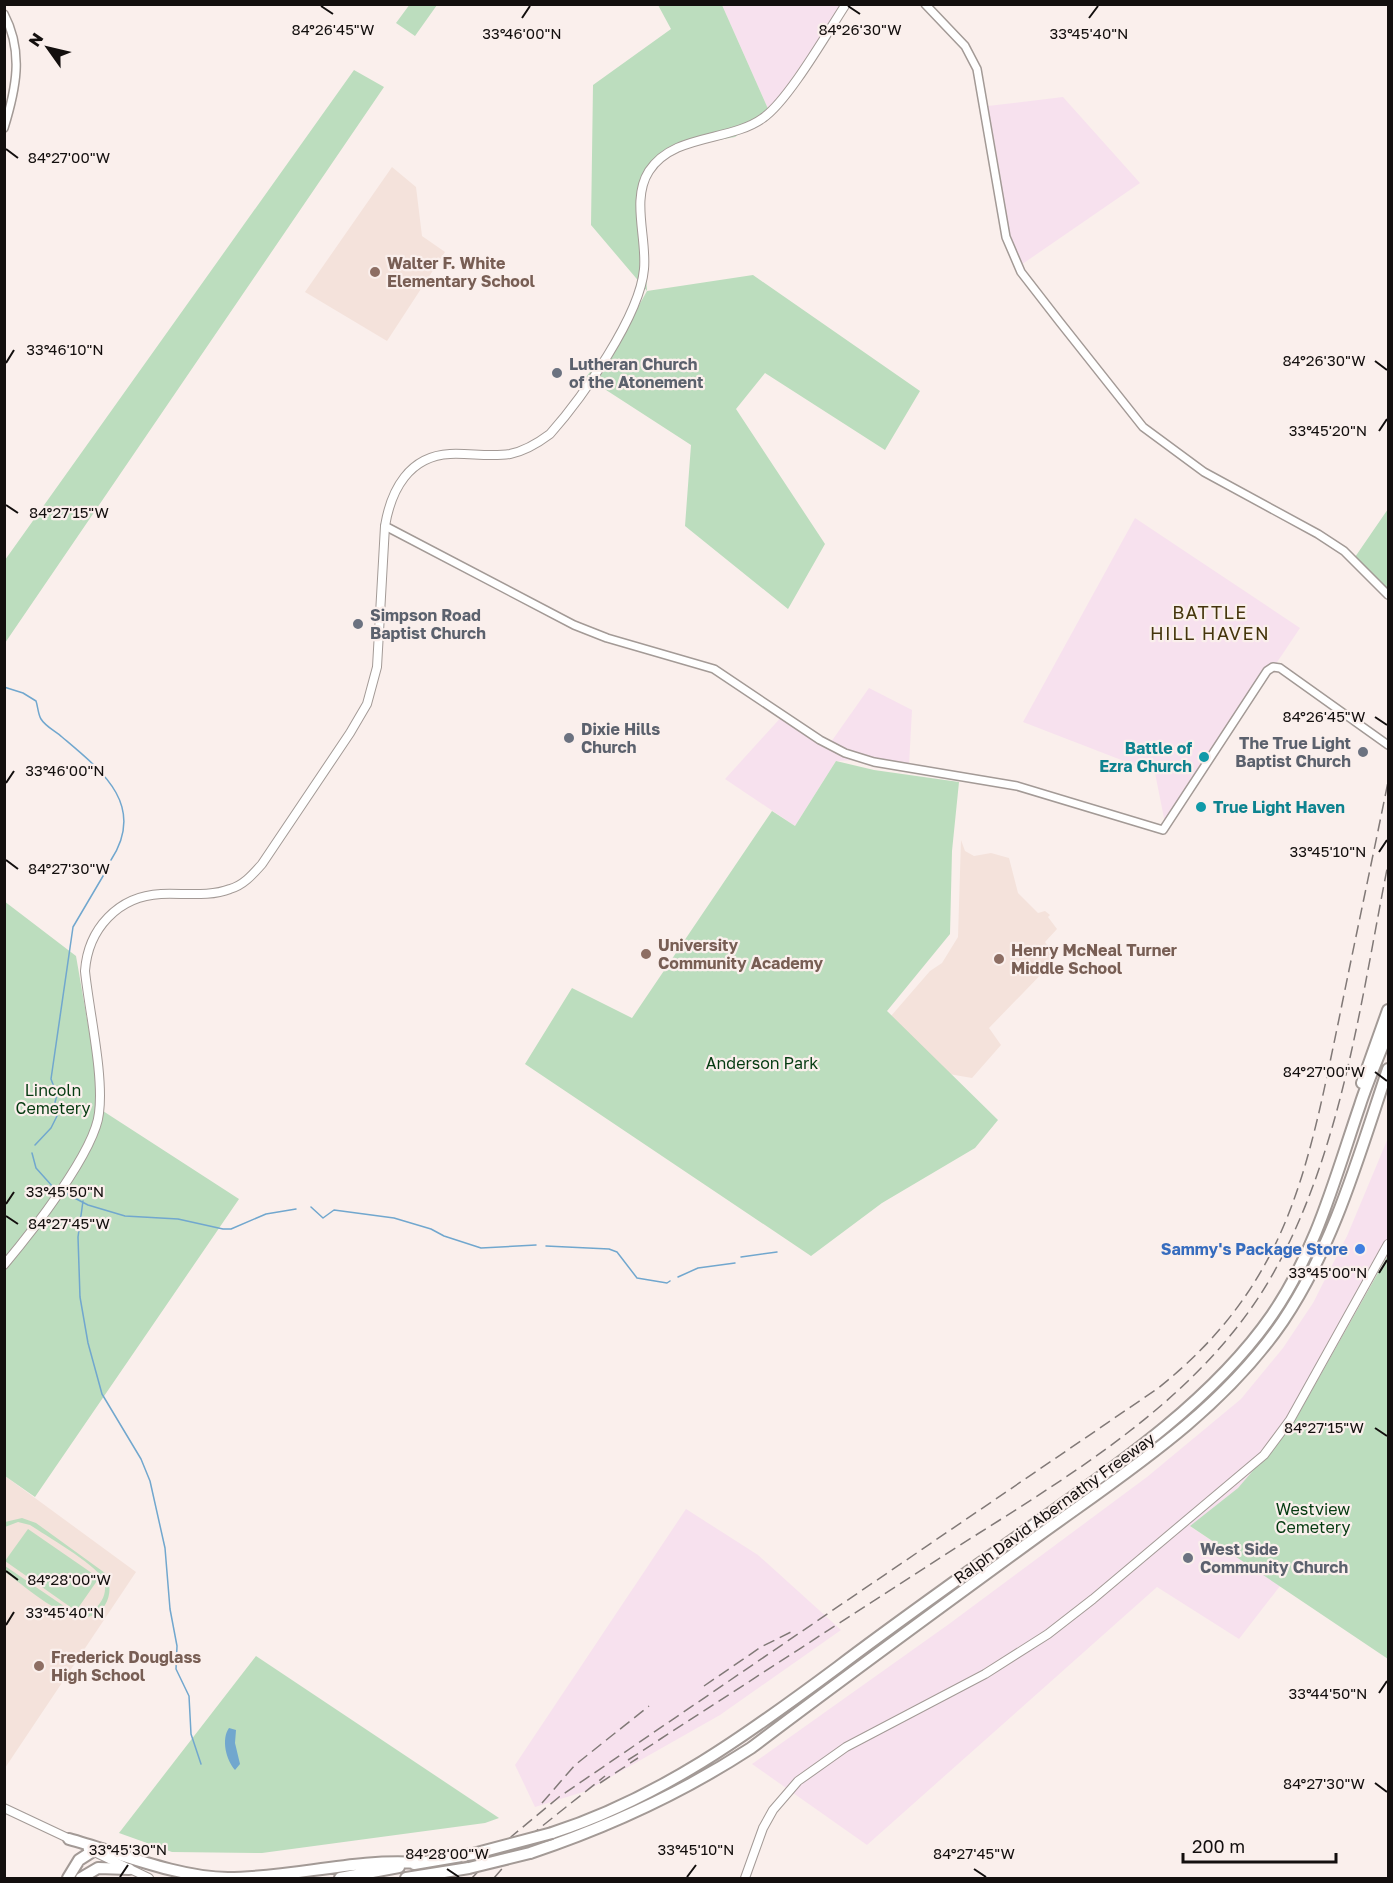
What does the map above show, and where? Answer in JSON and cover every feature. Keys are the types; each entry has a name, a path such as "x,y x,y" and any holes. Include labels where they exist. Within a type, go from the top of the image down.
{"highway":[{"path":"1360,1103 1362,1081 1389,1010"},
{"name":"Ralph David Abernathy Freeway","path":"419,1863 473,1854 552,1833 626,1805 712,1757 740,1739 1151,1437 1227,1370 1274,1312 1306,1255 1340,1172 1360,1103 1389,1032"},
{"name":"Ralph David Abernathy Freeway","path":"406,1878 469,1868 530,1853 609,1824 690,1786 751,1748 1186,1426 1233,1383 1266,1344 1302,1290 1329,1234 1389,1069"},
{"path":"72,1840 79,1850 79,1860"},
{"path":"72,1840 156,1866 224,1878 261,1877 394,1861 419,1863"},
{"path":"68,1878 79,1860 93,1851"},
{"path":"340,1878 419,1863"},
{"path":"81,1878 98,1868 129,1869"}],"main road":[{"path":"4,1265 70,1174 97,1126 99,1087 85,971 91,939 107,918 132,901 158,894 222,892 241,884 262,864 280,840 367,704 377,667 384,526 393,493 406,474 422,462 448,454 509,454 537,443 550,434 618,337 639,294 645,247 641,196 648,172 674,150 741,129 766,116 784,95 846,4"},
{"path":"745,1878 763,1828 773,1810 798,1781 849,1745 985,1674 1048,1634 1264,1455 1290,1420 1389,1244"},
{"path":"4,1808 149,1878"}],"street":[{"path":"925,4 965,46 977,69 1009,246 1022,272 1063,327 1143,427 1204,472 1338,548 1389,595"},
{"path":"4,14 13,36 17,59 14,95 4,128"},
{"path":"384,526 582,629 714,669 820,740 845,753 874,762 1017,786 1163,830 1267,671 1273,667 1280,668 1386,743"}],"shaded area":[{"path":"722,5 843,5 769,111"},
{"path":"1063,97 1140,183 1018,267 1005,234 1001,179 988,106"},
{"name":"Walter F. White Elementary School","path":"392,167 416,187 422,236 445,252 387,341 305,292"},
{"path":"1135,518 1300,628 1166,828 1155,773 1023,722"},
{"path":"869,688 912,710 909,765 874,759 836,761 795,826 725,779 785,713 831,742"},
{"name":"Henry McNeal Turner Middle School","path":"961,840 965,851 974,856 991,853 1009,858 1018,893 1038,913 1045,911 1050,915 1048,917 1057,929 1045,942 1053,955 1052,963 989,1028 1001,1045 972,1078 949,1074 891,1016 930,971 942,963 958,937"},
{"path":"1388,1138 1388,1245 1262,1463 1238,1488 1191,1527 1280,1586 1239,1639 1157,1587 867,1845 752,1764 949,1624 1147,1477 1241,1399 1283,1348 1313,1303 1347,1236"},
{"name":"Frederick Douglass High School","path":"5,1476 136,1572 5,1768"},
{"path":"686,1509 758,1555 841,1630 720,1715 586,1791 535,1807 515,1765"}],"green space":[{"path":"410,4 437,5 415,36 396,23"},
{"path":"658,5 722,5 769,111 735,137 670,149 646,173 642,203 647,291 591,225 593,85 671,29"},
{"path":"354,70 384,87 5,643 5,560"},
{"path":"753,275 920,391 885,450 765,373 736,409 825,544 788,609 685,526 691,445 586,377 629,323 647,291"},
{"path":"1388,509 1388,594 1353,560"},
{"name":"Anderson Park","path":"836,761 874,770 959,782 952,851 950,934 887,1011 998,1120 975,1148 882,1203 811,1256 525,1064 572,988 632,1018 772,811 795,826"},
{"name":"Lincoln Cemetery","path":"4,901 76,956 103,1111 239,1199 35,1497 5,1476"},
{"name":"Westview Cemetery","path":"1388,1255 1388,1659 1190,1526 1238,1488 1293,1424"},
{"path":"22,1518 36,1523 105,1573 109,1593 105,1605 95,1615 83,1617 55,1608 5,1572 5,1566 74,1613 93,1611 104,1596 104,1582 98,1572 69,1550 30,1525 18,1522 5,1527 5,1522"},
{"path":"28,1529 99,1578 76,1611 5,1561"},
{"path":"256,1656 499,1818 485,1823 262,1853 172,1852 119,1833"}],"water":[{"path":"229,1728 236,1730 235,1743 240,1764 235,1770 229,1761 226,1749 225,1738"}],"waterway":[{"path":"4,687 23,693 36,701 43,722 91,762 115,790 122,806 124,822 121,840 111,860"},
{"path":"35,1145 51,1128 57,1116 54,1106 57,1095 51,1079 73,927 106,871"},
{"path":"32,1153 36,1168 53,1187"},
{"path":"63,1192 88,1205 125,1216 178,1219 223,1229 231,1229 266,1214 296,1209"},
{"path":"83,1201 78,1237 80,1297 88,1343 102,1394 141,1459 150,1481 165,1548 170,1609 177,1646 176,1669 189,1696 191,1734 201,1764"},
{"path":"311,1207 323,1218 334,1210 394,1218 481,1248 536,1245"},
{"path":"546,1246 609,1249 617,1252 637,1278 667,1283 670,1281"},
{"path":"741,1257 777,1252"},
{"path":"678,1277 698,1268 735,1263"}],"railway":[{"path":"472,1878 512,1836 559,1797 1157,1389 1201,1350 1236,1309 1264,1267 1285,1222 1302,1176 1327,1075 1388,782"},
{"path":"628,1760 1078,1469 1127,1434 1173,1395 1215,1353 1252,1307 1283,1255 1304,1209 1321,1162 1349,1064 1388,864"},
{"path":"704,1686 761,1647 791,1632"},
{"path":"542,1803 575,1765 649,1706"},
{"path":"600,1783 638,1758"},
{"path":"494,1878 531,1835 605,1776"}],"place":[{"name":"Walter F. White Elementary School","path":"375,272"},
{"name":"Lutheran Church of the Atonement","path":"557,373"},
{"name":"Simpson Road Baptist Church","path":"358,624"},
{"name":"Dixie Hills Church","path":"569,738"},
{"name":"The True Light Baptist Church","path":"1363,752"},
{"name":"Battle of Ezra Church","path":"1204,757"},
{"name":"True Light Haven","path":"1201,807"},
{"name":"University Community Academy","path":"646,954"},
{"name":"Henry McNeal Turner Middle School","path":"999,959"},
{"name":"Sammy's Package Store","path":"1360,1249"},
{"name":"West Side Community Church","path":"1188,1558"},
{"name":"Frederick Douglass High School","path":"39,1666"}],"district":[{"name":"BATTLE HILL HAVEN","path":"1210,623"}]}
